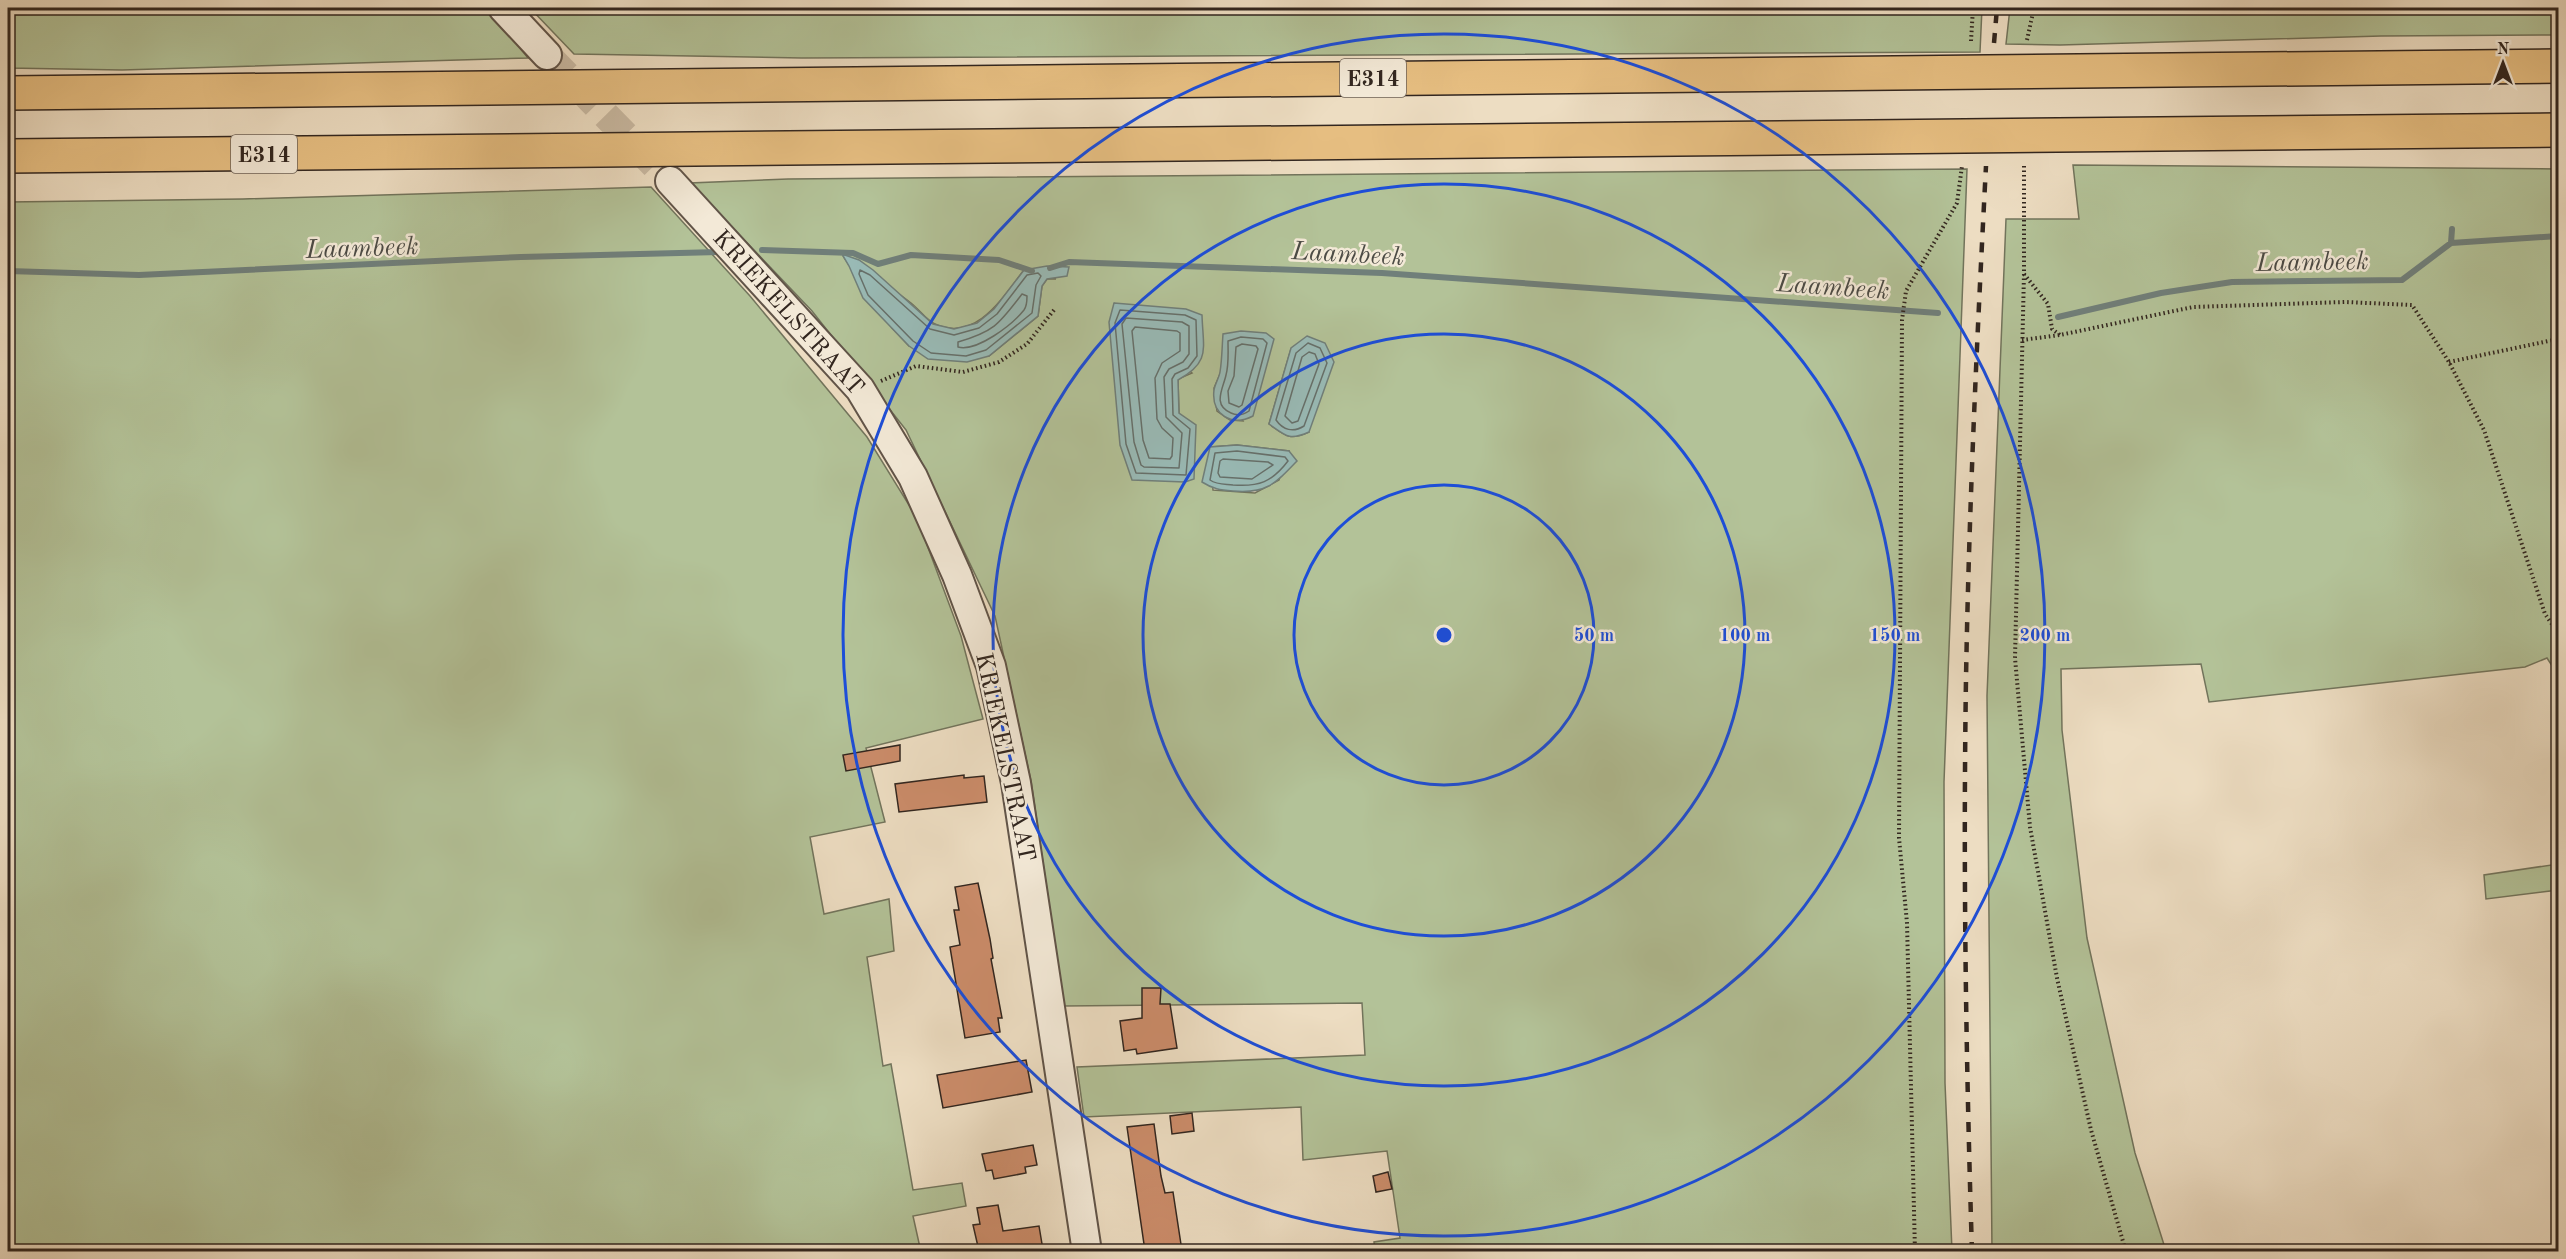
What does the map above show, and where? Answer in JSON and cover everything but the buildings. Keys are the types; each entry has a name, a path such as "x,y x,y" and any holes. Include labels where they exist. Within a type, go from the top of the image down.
{"highway":[{"name":"E314","path":"8,93 2559,66"},
{"name":"E314","path":"8,156 2559,130"}],"street":[{"path":"502,8 547,55"},
{"name":"KRIEKELSTRAAT","path":"670,181 860,389 913,477 957,575 991,666 1016,783 1087,1251"}],"path":[{"path":"1971,41 1973,8"},
{"path":"2027,40 2034,8"},
{"path":"1915,1251 1907,923 1899,838 1902,320 1906,291 1957,203 1962,166"},
{"path":"2024,166 2024,273 2015,658 2030,827 2057,978 2084,1097 2126,1251"},
{"path":"2024,273 2048,304 2052,329 2060,335"},
{"path":"2022,340 2060,335 2193,307 2345,302 2412,305 2449,362 2484,430 2545,615 2559,633"},
{"path":"860,389 916,366 963,372 999,362 1026,344 1054,310"},
{"path":"2449,362 2559,339"}],"green space":[{"path":"488,8 528,58 122,70 8,68 8,15"},
{"path":"530,8 1982,8 1980,52 802,58 574,54"},
{"path":"2010,8 2558,8 2558,35 2381,36 2060,45 2006,44"},
{"path":"2073,165 2558,169 2558,675 2547,658 2525,667 2209,702 2201,664 2061,669 2062,730 2087,938 2135,1153 2166,1251 1992,1251 1987,696 2006,219 2079,219"},
{"path":"1967,169 1944,782 1945,1083 1952,1251 1375,1251 1374,1242 1400,1238 1387,1151 1303,1160 1301,1107 1084,1117 1077,1067 1365,1055 1362,1003 1064,1006 1031,781 995,616 906,430 812,311 690,183 788,179","holes":["843,256 914,305 932,322 950,328 963,327 987,314 1024,270 1056,279 1047,279 1042,286 1038,316 989,356 909,346 892,328","1114,303 1192,373 1178,379 1179,413","1291,349 1309,432 1292,437 1269,424","1220,374 1243,421 1230,420 1217,411 1214,388","1237,445 1289,451 1279,480 1255,493 1213,490 1210,447"]},
{"path":"651,187 750,296 867,437 917,518 961,636 983,719 866,748 885,822 810,837 824,914 889,899 894,951 867,957 883,1066 891,1064 913,1190 962,1183 966,1206 913,1216 921,1252 8,1251 8,202 243,199"},
{"path":"2558,864 2558,890 2486,899 2484,875"}],"water":[{"path":"842,254 859,260 873,270 933,324 954,329 977,323 994,309 1024,270 1047,266 1069,267 1067,276 1047,279 1042,286 1038,316 989,356 967,362 928,359 909,346 863,298"},
{"path":"1114,303 1186,309 1202,315 1203,354 1196,367 1178,380 1179,413 1196,425 1194,479 1185,482 1132,480 1120,445 1109,322"},
{"path":"1241,331 1266,333 1274,339 1253,416 1238,420 1219,412 1214,399 1214,390 1220,372 1223,334"},
{"path":"1307,336 1325,343 1334,362 1309,432 1292,437 1269,424 1291,348"},
{"path":"1237,445 1289,451 1297,461 1269,486 1254,491 1220,490 1202,482 1210,447"}],"waterway":[{"path":"2451,243 2452,229"},
{"name":"Laambeek","path":"2058,317 2161,293 2232,282 2402,280 2451,243 2558,236"},
{"name":"Laambeek","path":"762,250 853,253 878,264 911,255 999,260 1032,271"},
{"name":"Laambeek","path":"8,271 139,275 521,257 719,252"},
{"name":"Laambeek","path":"1050,268 1069,262 1382,273 1938,313"}],"tunnel":[{"path":"547,55 670,181"}],"railway":[{"path":"1994,43 1997,8"},
{"path":"1972,1252 1966,966 1966,679 1974,422 1986,166"}]}
